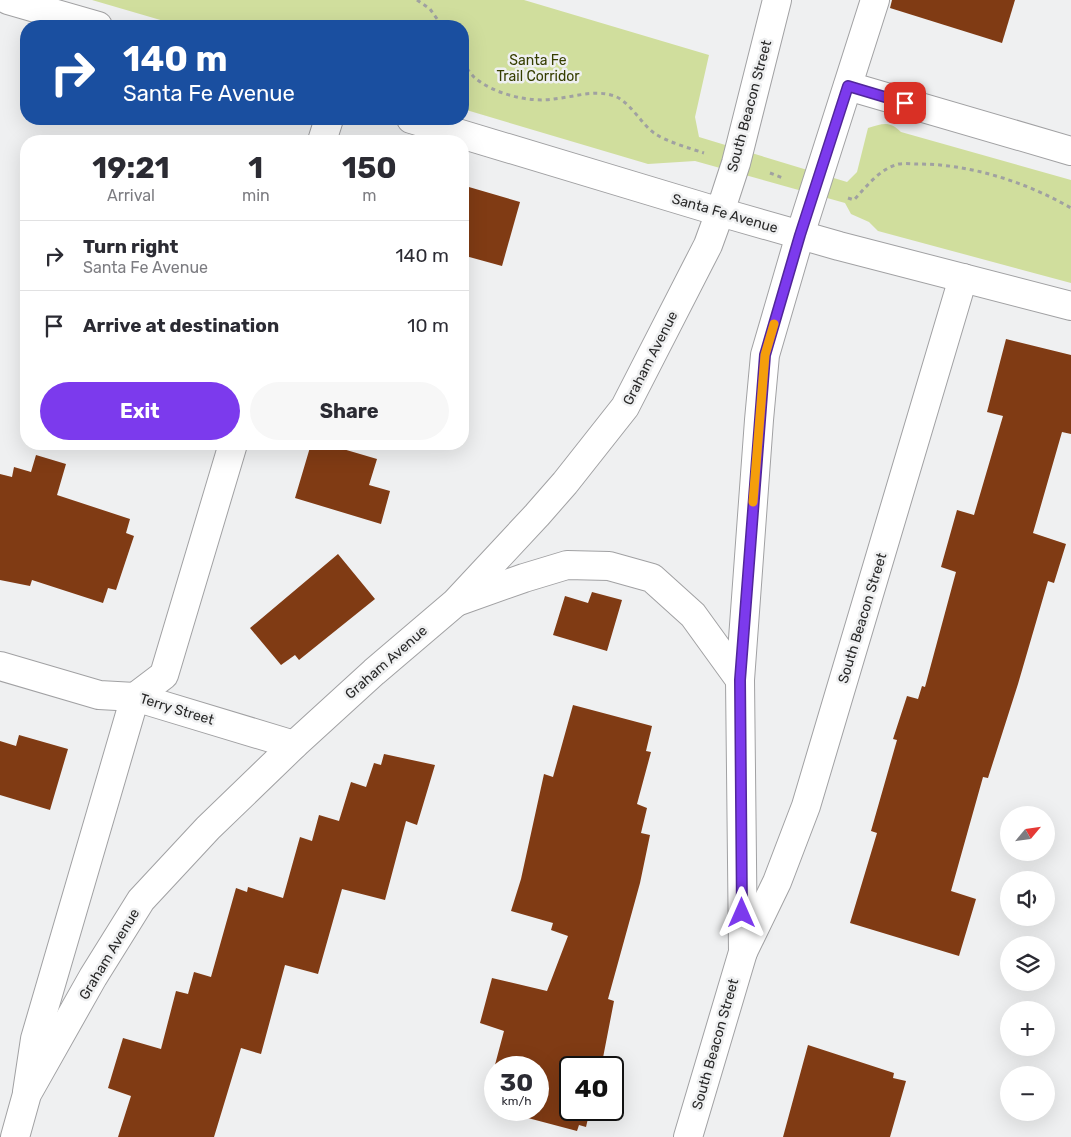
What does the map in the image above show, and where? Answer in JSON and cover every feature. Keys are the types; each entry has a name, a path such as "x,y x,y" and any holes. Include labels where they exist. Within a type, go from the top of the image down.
{"street":[{"path":"8,0 77,20"},
{"name":"South Beacon Street","path":"720,212 736,163 777,0"},
{"name":"South Beacon Street","path":"743,952 740,680 765,355 800,235 875,0"},
{"path":"848,86 1071,151"},
{"name":"Santa Fe Avenue","path":"431,125 464,135"},
{"name":"Santa Fe Avenue","path":"469,136 800,235 1071,306"},
{"name":"Graham Avenue","path":"27,1094 141,900 208,828 294,745 374,672 455,603 543,508 625,407 708,245 720,212"},
{"name":"South Beacon Street","path":"688,1137 743,952 777,882 806,806 963,278"},
{"path":"135,697 164,675 231,450"},
{"path":"455,603 524,578 567,566 609,566 652,578 693,615 740,680"},
{"name":"Terry Street","path":"0,666 100,695 135,697 294,745"},
{"name":"Graham Avenue","path":"14,1137 27,1094 35,1039 135,697"}],"path":[{"path":"417,0 430,9 438,20"},
{"path":"469,71 474,77 494,90 519,97 552,100 592,93 613,95 630,107 654,133 697,151 854,200 874,177 899,164 938,164 990,174 1050,196 1071,208"}],"green space":[{"name":"Santa Fe Trail Corridor","path":"92,0 524,0 709,55 695,117 699,137 847,182 857,172 868,128 889,124 901,132 1071,180 1071,283 878,231 869,222 851,214 845,203 695,161 648,164 469,111 469,20 160,20"}],"building":[{"path":"892,0 1015,0 1002,43 890,8"},
{"path":"469,187 520,202 502,266 469,257"},
{"path":"1006,339 1071,355 1071,434 1062,432 1033,533 1066,544 1054,583 1048,581 988,778 983,777 951,891 976,899 959,956 850,923 877,833 871,831 897,740 893,739 907,696 918,699 922,686 925,687 956,572 941,567 957,510 974,515 1003,416 987,412"},
{"path":"309,450 346,450 377,459 369,485 390,491 381,524 295,498"},
{"path":"36,455 66,464 57,495 130,519 126,533 134,536 116,590 108,588 103,603 32,580 30,586 0,580 0,474 12,477 14,467 31,472"},
{"path":"338,554 375,599 299,660 295,655 281,665 250,628"},
{"path":"592,592 622,600 607,651 553,635 565,596 588,603"},
{"path":"573,705 652,726 646,751 651,752 637,804 647,808 641,833 650,835 640,883 608,999 614,1001 603,1056 559,1056 559,1121 587,1121 586,1127 579,1125 577,1131 539,1121 549,1121 549,1056 497,1056 504,1031 480,1023 492,978 547,991 568,936 551,930 553,923 511,911 521,879 544,774 553,777"},
{"path":"19,735 68,749 50,810 0,795 0,741 16,746"},
{"path":"384,754 435,765 417,825 406,821 385,900 342,889 318,974 285,965 261,1054 241,1048 214,1137 118,1137 131,1096 108,1088 123,1038 161,1049 176,991 188,994 194,972 211,977 236,888 247,892 248,887 283,898 300,837 312,841 319,815 339,821 351,782 366,787 374,763 381,765"},
{"path":"808,1045 894,1073 893,1078 906,1081 890,1137 783,1137"}],"slow traffic":[{"path":"753,502 765,355 774,324"}],"route":[{"path":"742,913 740,680 765,355 800,235 848,86 905,103"}]}
